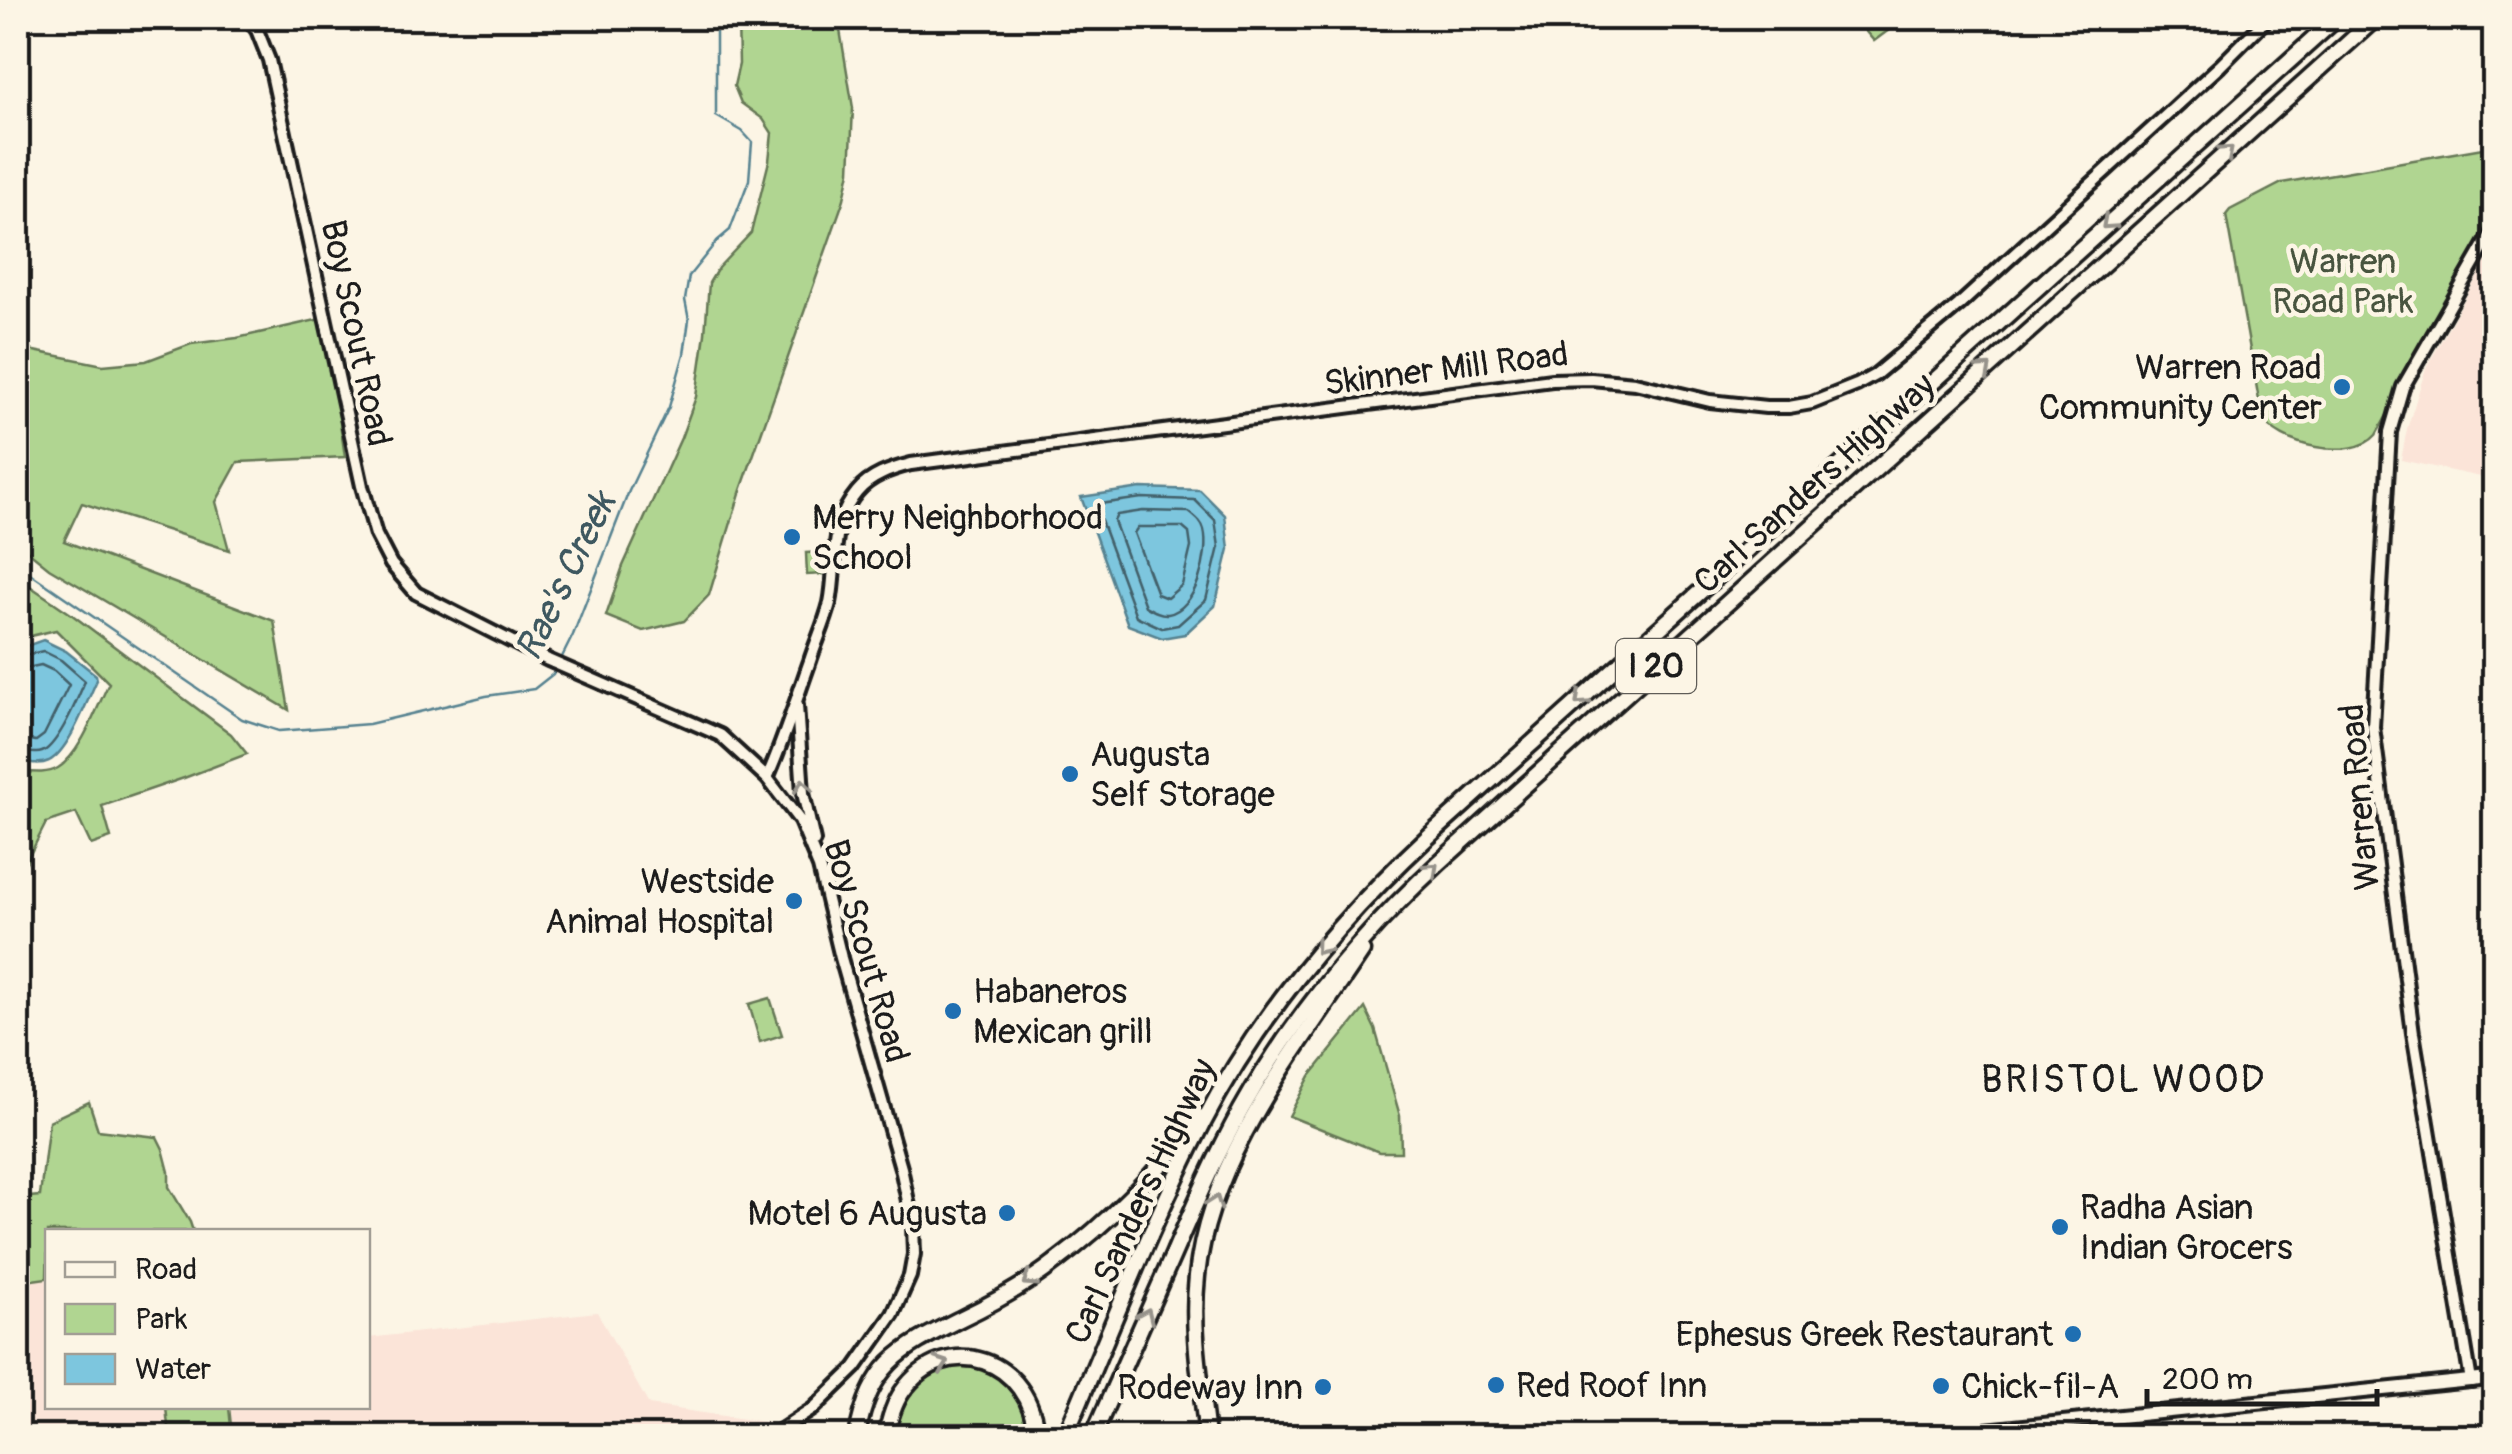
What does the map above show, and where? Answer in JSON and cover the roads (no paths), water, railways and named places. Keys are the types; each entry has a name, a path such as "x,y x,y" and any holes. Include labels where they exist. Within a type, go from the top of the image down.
{"highway":[{"name":"Carl Sanders Highway","path":"1065,1436 1204,1120 1240,1059 1314,956 1397,866 2336,18"},
{"name":"Carl Sanders Highway","path":"1094,1436 1202,1187 1240,1112 1307,1008 1389,910 2376,18"},
{"path":"1207,1436 1195,1299 1201,1249 1212,1207 1273,1085 1389,910"},
{"path":"857,1436 871,1390 896,1356 912,1343 1003,1297 1072,1249 1152,1175 1240,1059"},
{"path":"886,1436 896,1402 911,1382 939,1362 958,1358 992,1364 1015,1380 1030,1405 1036,1436"}],"main road":[{"path":"1932,1436 2494,1378"}],"street":[{"name":"Boy Scout Road","path":"248,18 270,60 362,486 376,535 391,564 416,594 548,660 720,736 768,778 800,821 818,867 901,1168 913,1225 914,1254 910,1276 894,1314 855,1368 813,1410 772,1436"},
{"name":"Skinner Mill Road","path":"768,778 830,601 837,528 857,491 874,478 911,464 1552,380 1591,378 1635,383 1738,405 1789,407 1834,396 1876,375 1959,305 2268,18"},
{"name":"Warren Road","path":"2470,1381 2413,1034 2373,727 2390,432 2403,387 2494,230"},
{"path":"796,704 802,793 818,867"}],"water":[{"path":"1141,488 1200,490 1225,515 1229,549 1215,606 1185,634 1162,638 1128,625 1081,497"},
{"path":"43,640 66,651 97,680 64,747 49,761 37,763 18,760 18,649"}],"waterway":[{"name":"Rae's Creek","path":"560,661 629,491 669,407 684,354 689,276 730,230 749,180 752,142 742,131 716,116 716,18"},
{"name":"Rae's Creek","path":"18,565 242,719 279,731 369,724 486,696 534,689 556,668"}],"place":[{"name":"Warren Road Community Center","path":"2342,387"},
{"name":"Merry Neighborhood School","path":"792,537"},
{"name":"Augusta Self Storage","path":"1070,774"},
{"name":"Westside Animal Hospital","path":"794,901"},
{"name":"Habaneros Mexican grill","path":"953,1011"},
{"name":"Motel 6 Augusta","path":"1007,1213"},
{"name":"Radha Asian Indian Grocers","path":"2060,1227"},
{"name":"Ephesus Greek Restaurant","path":"2073,1334"},
{"name":"Red Roof Inn","path":"1496,1385"},
{"name":"Chick-fil-A","path":"1941,1386"},
{"name":"Rodeway Inn","path":"1323,1387"}],"district":[{"name":"BRISTOL WOOD","path":"2124,1079"}],"park label":[{"name":"Warren Road Park","path":"2343,281"}]}
